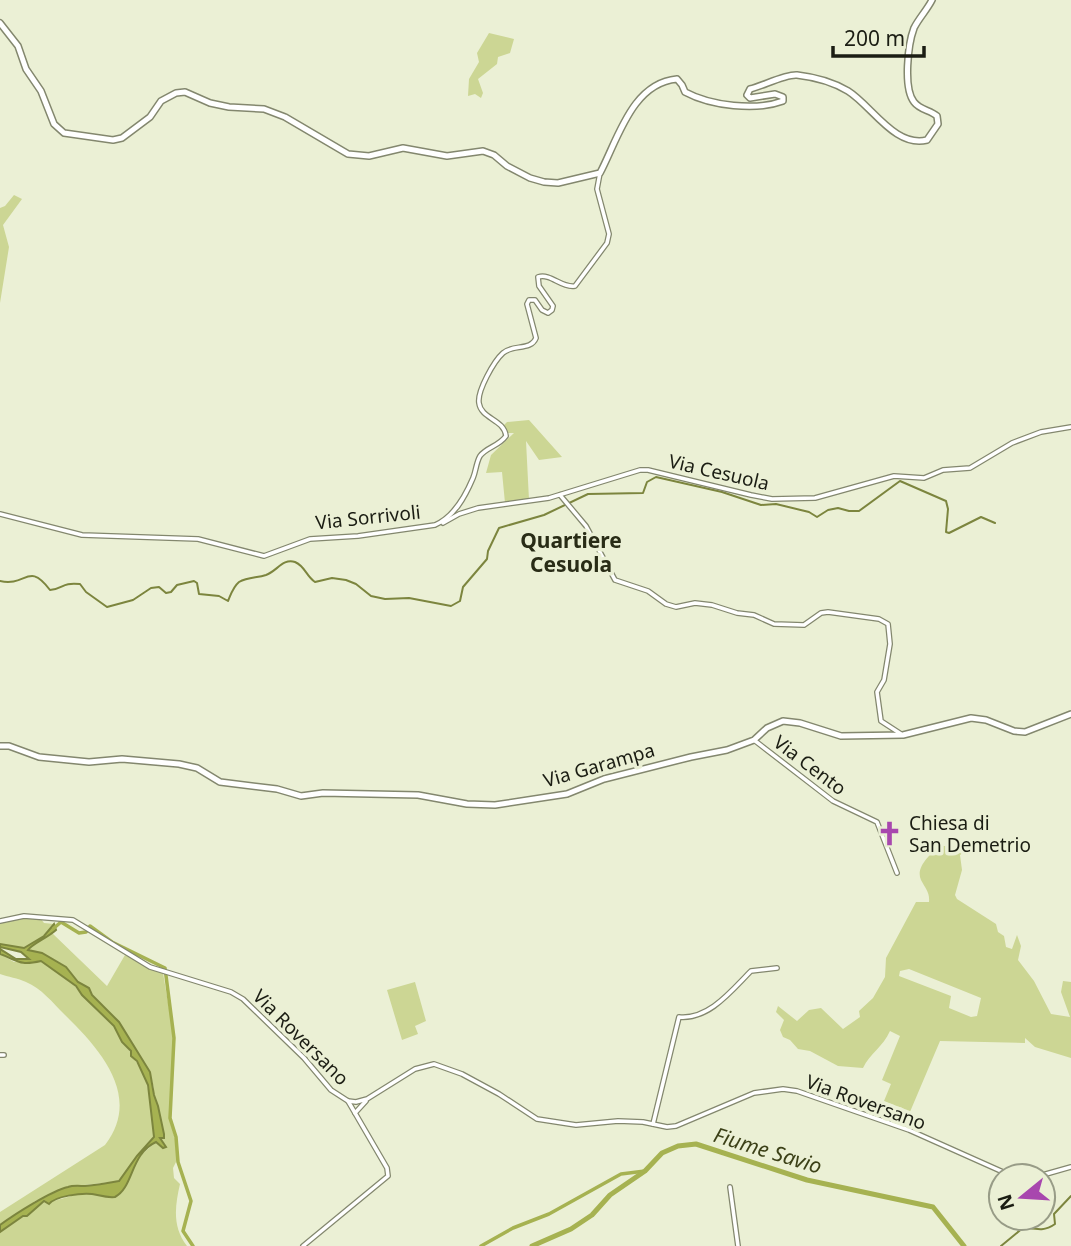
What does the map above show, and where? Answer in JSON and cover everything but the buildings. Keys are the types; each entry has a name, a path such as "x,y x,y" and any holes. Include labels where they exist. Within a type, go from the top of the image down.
{"street":[{"name":"Via Sorrivoli","path":"0,514 82,534 198,539 256,556 271,555 310,539 435,526 451,515 464,497 474,476 478,459 483,453 502,443 506,436 503,425 482,411 479,400 493,365 503,353 513,347 530,346 535,342 527,304 529,300 535,300 542,310 548,313 552,310 553,306 539,286 538,277 547,276 568,287 575,286 607,243 609,234 597,189 600,173 633,107 656,84 677,79 685,92 696,98 754,108 779,103 783,97 775,94 750,98 747,95 750,89 793,74 834,83 849,92 895,132 918,142 927,140 938,124 937,116 914,102 909,93 907,78 911,37 932,0"},
{"path":"0,23 18,46 26,69 41,91 54,124 64,132 122,138 150,117 160,101 176,93 185,92 210,103 229,107 254,107 274,113 348,153 369,156 403,148 447,156 483,151 494,155 507,166 544,183 558,183 600,173"},
{"name":"Via Cesuola","path":"435,526 478,508 560,495 632,472 648,470 772,499 815,498 894,476 923,478 943,470 970,468 1012,443 1041,432 1071,427"},
{"path":"560,495 586,526 615,580 648,591 666,604 676,607 695,603 712,605 754,615 774,624 804,625 821,613 828,612 873,618 888,624 890,644 883,685 877,692 877,699 881,721 904,736"},
{"name":"Via Garampa","path":"0,746 9,746 39,757 89,762 122,759 179,764 197,768 220,782 277,789 301,796 323,793 418,795 467,804 495,805 567,794 604,779 727,750 754,740 767,728 783,721 800,723 841,736 904,736 971,718 1025,732 1071,714"},
{"name":"Via Cento","path":"754,740 833,801 877,822 897,873"},
{"name":"Via Roversano","path":"0,921 24,916 65,919 93,931 107,943 150,967 219,987 243,999 304,1058 331,1090 348,1101 368,1099 415,1069 434,1064 462,1074 537,1119 547,1122 576,1125 632,1121 667,1127 687,1123 754,1093 783,1089 797,1091 909,1130 987,1165"},
{"path":"653,1124 679,1017 687,1017 715,1006 751,971 777,968"},
{"path":"355,1113 368,1099"},
{"path":"303,1246 388,1176 387,1168 348,1101"},
{"path":"730,1186 738,1246"}],"shaded area":[{"path":"489,33 514,39 510,53 498,57 497,64 478,79 483,93 481,98 475,94 468,96 469,79 479,62 477,53"},
{"path":"14,195 22,199 3,225 9,247 0,303 0,208"},
{"path":"529,420 562,457 539,460 526,441 529,500 505,503 502,472 486,473 491,455 514,433 507,433 504,425 507,422"},
{"path":"939,846 972,846 960,855 962,870 955,895 957,899 996,924 998,932 1004,936 1006,947 1012,949 1017,935 1021,946 1018,960 1034,981 1051,1014 1070,1017 1061,992 1063,981 1071,982 1071,1058 1035,1047 1025,1038 1025,1043 940,1041 904,1126 876,1118 877,1115 901,1123 907,1110 884,1101 891,1084 882,1080 900,1036 890,1031 863,1068 838,1066 810,1051 798,1049 783,1037 780,1030 784,1020 776,1012 778,1006 797,1021 809,1010 821,1008 843,1029 860,1017 859,1011 873,998 885,977 886,958 916,902 929,902 920,870","holes":["909,969 981,998 977,1016 971,1017 949,1008 951,996 899,976 900,971"]},
{"path":"24,917 54,924 44,936 24,948 0,944 0,922"},
{"path":"54,924 56,930 28,950 42,953 66,967 119,1022 150,1072 164,1134 164,1138 160,1138 166,1147 163,1148 156,1142 148,1147 141,1154 126,1186 115,1197 81,1194 62,1197 49,1204 44,1201 27,1216 0,1232 0,1225 7,1220 61,1189 119,1181 154,1137 148,1085 137,1061 131,1056 131,1051 122,1042 114,1026 76,986 41,961 23,963 0,954 0,949 16,959 29,959 21,952 0,947 0,944 24,948 44,936"},
{"path":"52,933 107,986 125,955 163,973 174,1038 169,1118 177,1160 173,1168 174,1178 180,1184 176,1216 179,1231 187,1246 0,1246 0,1232 45,1200 50,1202 91,1194 110,1198 120,1194 140,1156 156,1142 163,1148 159,1135 164,1134 153,1095 150,1072 119,1022 92,995 89,988 78,982 62,964 42,953 27,950"},
{"path":"0,954 14,962 47,963 70,980 114,1026 145,1076 153,1111 154,1137 119,1181 67,1187 35,1201 26,1210 0,1225 0,1212 105,1145 116,1127 120,1109 112,1074 91,1042 37,988 0,974"},
{"path":"415,982 426,1021 415,1026 418,1034 402,1040 387,990"}],"waterway":[{"path":"0,581 16,581 32,576 37,577 50,590 69,584 80,584 86,592 107,607 133,600 151,588 159,587 166,593 171,592 177,585 194,581 199,594 219,596 228,601 239,582 266,575 283,563 291,561 301,566 315,582 332,578 346,580 371,596 385,599 409,598 451,606 460,601 463,587 487,559 499,528 544,515 588,494 643,493 647,482 656,477 722,492 761,505 776,504 809,512 817,517 828,510 838,508 859,511 900,481 946,501 946,532 949,533 981,517 995,523"},
{"path":"54,928 61,922 79,933 86,932 90,926 112,942 165,968 174,1038 170,1118 176,1137 178,1162 191,1201 183,1231 193,1246"},
{"name":"Fiume Savio","path":"532,1246 571,1229 592,1215 610,1195 645,1171 662,1153 678,1146 696,1144 807,1180 933,1207 964,1246"},
{"path":"481,1246 513,1228 549,1214 621,1174 645,1171"},
{"path":"1001,1246 1024,1227 1051,1227 1055,1224 1054,1214 1071,1196"}],"place":[{"name":"Chiesa di San Demetrio","path":"889,834"}],"district":[{"name":"Quartiere Cesuola","path":"571,552"}]}
